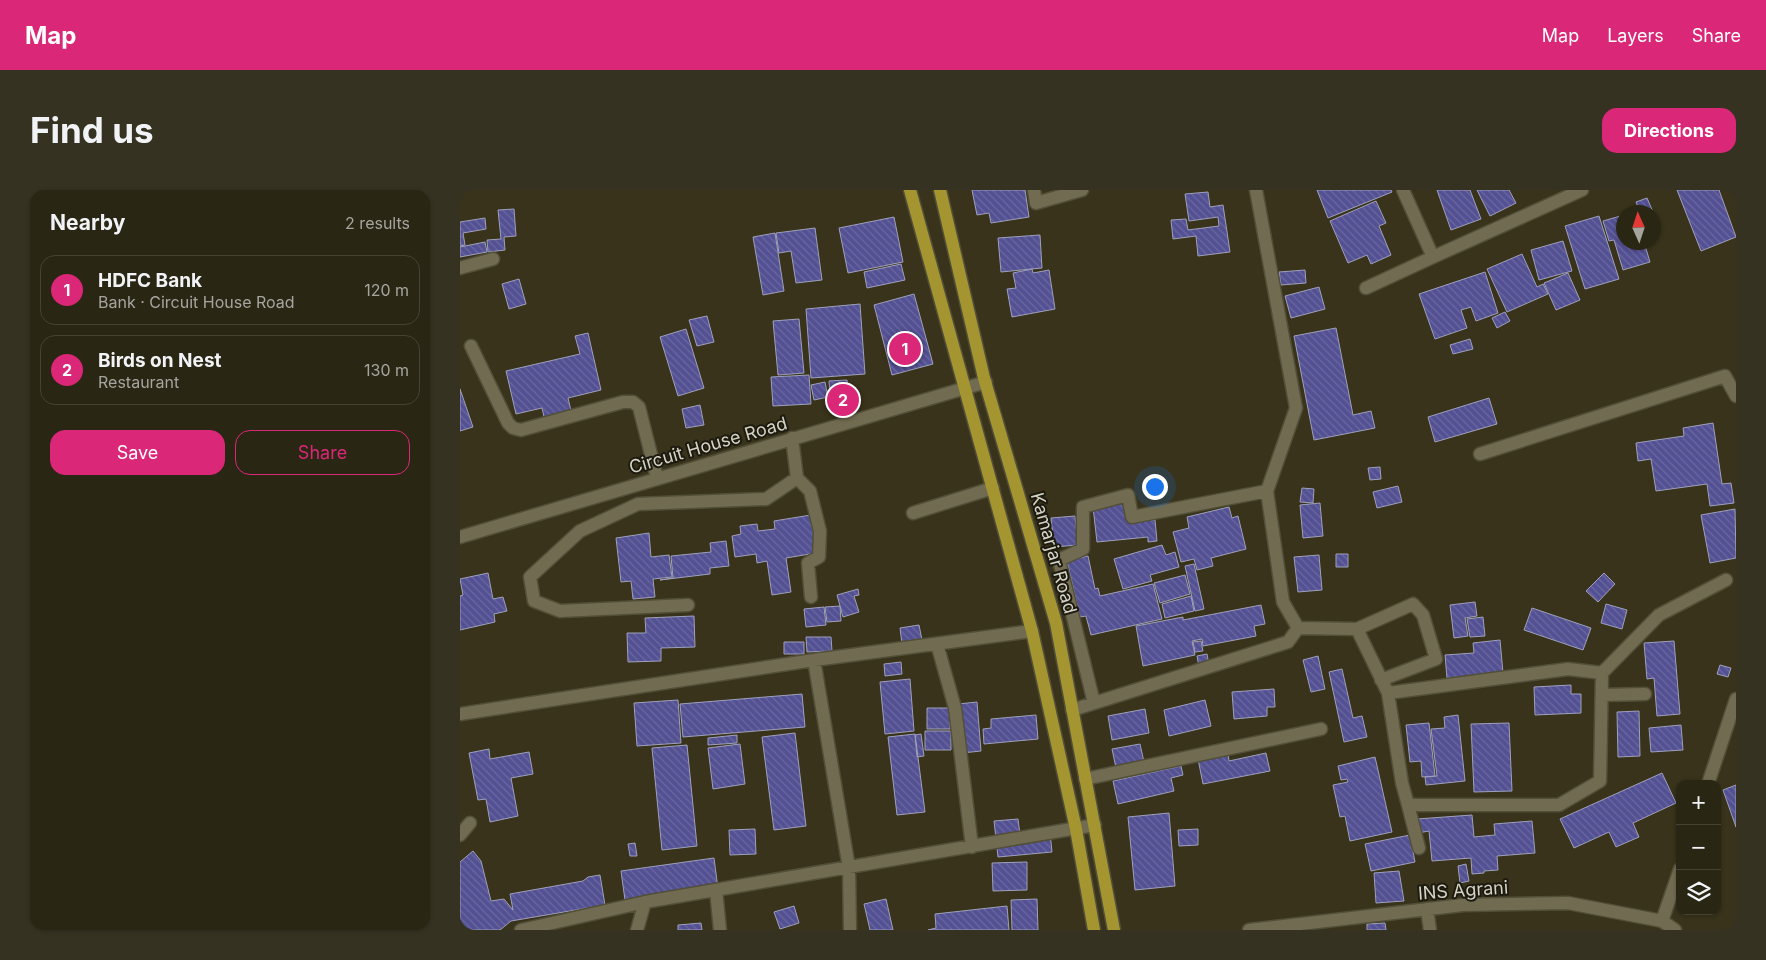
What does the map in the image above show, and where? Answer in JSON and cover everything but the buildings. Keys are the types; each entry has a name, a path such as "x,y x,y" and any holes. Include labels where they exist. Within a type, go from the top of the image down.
{"main road":[{"path":"910,190 1032,631 1076,829 1094,930"},
{"name":"Kamarjar Road","path":"940,190 986,382 1056,623 1114,930"}],"street":[{"path":"1034,190 1036,203 1082,190"},
{"path":"1256,190 1296,408 1267,491 1282,602 1298,628"},
{"path":"1403,190 1433,257"},
{"path":"1366,288 1582,190"},
{"path":"460,268 493,259"},
{"path":"471,346 508,423 513,428 521,430 623,402 633,402 639,407 657,478"},
{"path":"1480,454 1724,376 1736,396"},
{"name":"Circuit House Road","path":"460,537 986,382"},
{"path":"792,438 797,478 810,491 820,531 819,557 808,563 811,596"},
{"path":"688,605 560,611 534,601 530,576 580,530 638,504 766,499 797,478"},
{"path":"913,513 993,488"},
{"path":"1094,703 1059,560 1082,549 1083,507 1128,495 1132,517 1267,491"},
{"path":"1408,805 1559,805 1600,781 1602,673 1659,615 1726,580"},
{"path":"1298,628 1357,629 1413,604 1423,615 1436,659 1381,680"},
{"path":"1072,710 1288,642 1298,628"},
{"path":"1357,629 1388,693 1402,783 1419,848"},
{"path":"460,714 814,660 1032,631"},
{"path":"937,644 955,708 972,847"},
{"path":"814,660 849,868 850,930"},
{"path":"1388,693 1568,669 1602,673"},
{"path":"1602,695 1645,694"},
{"path":"1709,780 1736,699"},
{"path":"1085,779 1321,729"},
{"path":"460,835 470,824"},
{"path":"521,930 645,902 1095,826"},
{"path":"1662,921 1680,870"},
{"path":"716,890 720,930"},
{"path":"637,930 645,902"},
{"name":"INS Agrani","path":"1249,930 1336,925 1427,909 1464,905 1568,903 1662,921 1675,930"},
{"path":"1427,909 1430,930"}],"place":[{"name":"HDFC Bank","path":"905,349"},
{"name":"Birds on Nest","path":"843,400"}]}
